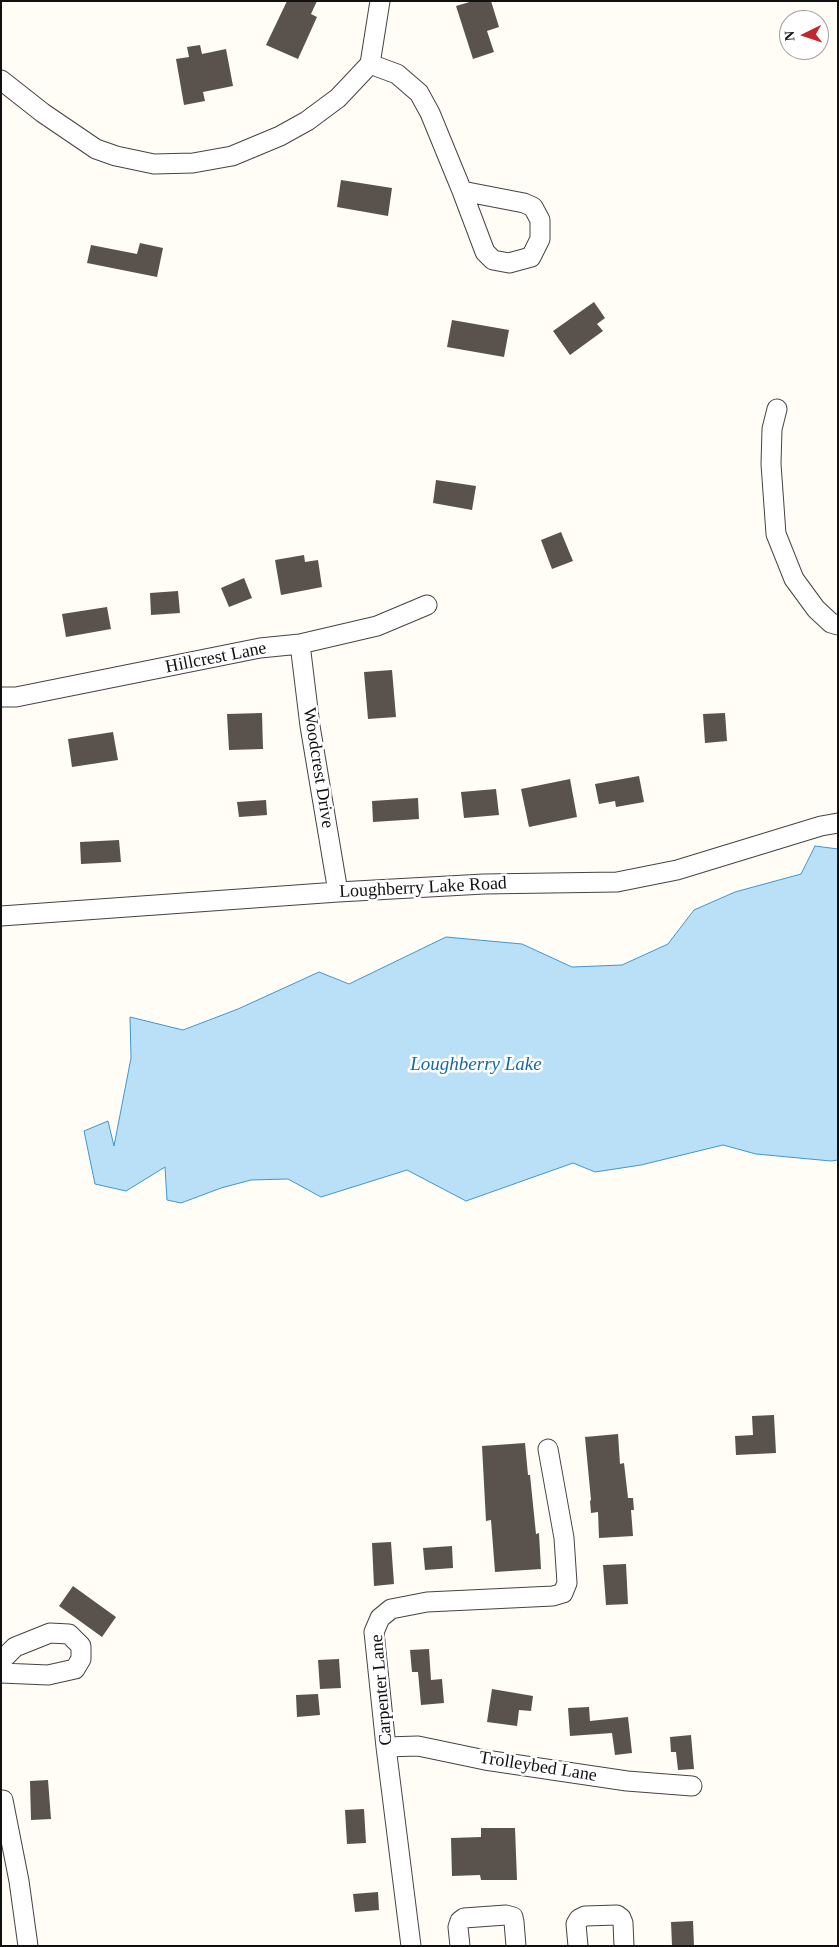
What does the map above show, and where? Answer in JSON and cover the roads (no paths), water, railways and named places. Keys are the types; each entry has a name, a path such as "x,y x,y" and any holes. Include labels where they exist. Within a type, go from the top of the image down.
{"street":[{"path":"1,80 43,113 96,149 116,156 154,164 193,163 232,156 280,136 307,121 338,98 370,64 380,1"},
{"path":"370,64 397,74 419,93 430,113 485,252 493,260 509,263 531,257 540,239 540,220 533,207 524,203 462,191"},
{"path":"777,409 772,429 771,464 776,534 794,579 816,609 831,623 838,625"},
{"name":"Hillcrest Lane","path":"1,697 16,697 260,648 300,644 376,626 427,606"},
{"name":"Woodcrest Drive","path":"300,644 310,726 338,892"},
{"name":"Loughberry Lake Road","path":"1,916 338,892 484,884 617,882 677,870 821,826 838,823"},
{"name":"Carpenter Lane","path":"410,1946 374,1632 380,1618 391,1609 427,1602 553,1596 562,1593 567,1583 564,1538 548,1449"},
{"path":"1,1661 16,1648 50,1633 69,1634 81,1646 81,1660 75,1669 48,1675 1,1673"},
{"name":"Trolleybed Lane","path":"386,1747 418,1746 485,1760 627,1780 692,1786"},
{"path":"4,1800 19,1881 28,1946"},
{"path":"460,1946 458,1927 464,1918 506,1915 512,1917 514,1922 516,1946"},
{"path":"578,1946 576,1924 579,1919 585,1916 617,1915 623,1923 624,1946"}],"water":[{"name":"Loughberry Lake","path":"815,846 838,849 838,1160 831,1161 756,1154 723,1145 641,1165 595,1172 573,1163 466,1201 407,1170 321,1197 288,1179 251,1180 221,1188 181,1203 167,1200 165,1167 126,1191 95,1184 84,1131 108,1121 114,1146 131,1058 130,1017 183,1030 238,1009 319,972 349,984 446,937 522,944 572,967 622,965 668,944 694,910 735,892 801,874"}]}
